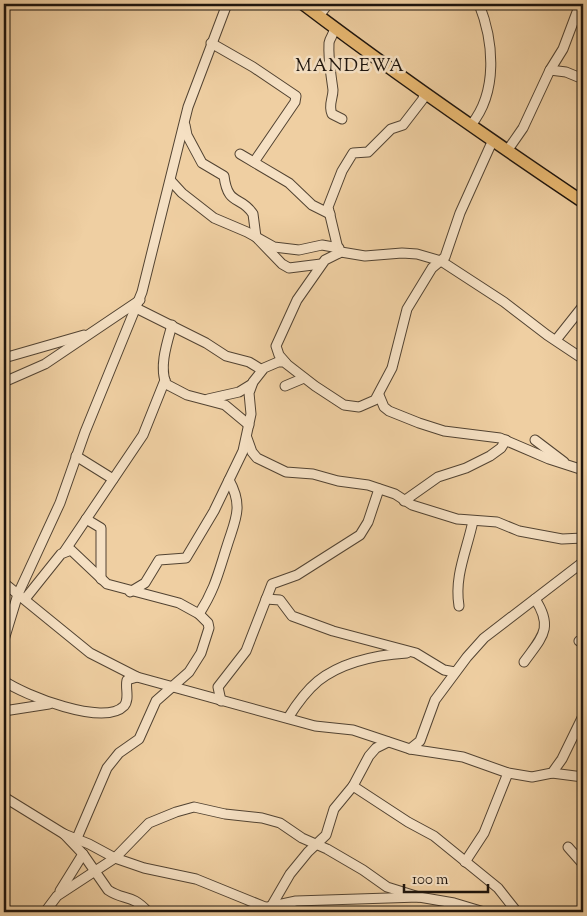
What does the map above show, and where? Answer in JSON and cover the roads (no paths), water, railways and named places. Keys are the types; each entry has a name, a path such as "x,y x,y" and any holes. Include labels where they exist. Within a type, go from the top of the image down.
{"main road":[{"path":"303,4 334,29 471,125 492,142 583,202"}],"street":[{"path":"4,640 138,304 192,95 227,4"},
{"path":"319,16 328,4"},
{"path":"471,125 480,114 489,91 491,75 487,28 480,4"},
{"path":"507,151 523,128 550,70 563,49 580,4"},
{"path":"334,29 334,33 329,40 330,79 333,89 330,109 332,114 342,119"},
{"path":"211,43 253,67 296,96 295,102 254,162"},
{"path":"550,70 566,72 583,79"},
{"path":"339,251 330,214 330,199 351,156 356,152 368,152 392,129 403,125 423,99 424,93"},
{"path":"184,122 187,135 202,162 224,176 225,187 230,196 253,214 256,237 277,259 289,268 321,264"},
{"path":"339,251 321,264 297,300 276,350 286,363 336,400 367,405 379,395 392,368 407,309 429,272 445,257 460,213 492,142"},
{"path":"240,154 296,188 312,205 330,214"},
{"path":"171,181 182,193 214,218 282,250 306,249 322,245 339,251 365,256 417,254 441,261 504,302 547,336 583,359"},
{"path":"138,304 226,356 249,362 262,370"},
{"path":"4,382 45,364 138,304"},
{"path":"556,340 583,306"},
{"path":"22,597 64,552 143,434 165,380 164,362 172,325"},
{"path":"4,358 92,333"},
{"path":"207,400 239,392 252,384 262,370 278,362 286,363"},
{"path":"285,386 304,378"},
{"path":"165,380 173,389 230,408 249,425"},
{"path":"130,592 145,583 159,560 186,558 203,532 243,451 249,425 252,384"},
{"path":"379,395 384,407 389,411 419,423 444,431 506,444 583,470"},
{"path":"246,437 254,455 264,463 286,472 313,474 338,481 363,483 396,494 404,501 424,510 473,521 497,522 519,531 562,540 583,538"},
{"path":"535,440 570,466"},
{"path":"404,501 438,477 466,468 506,444"},
{"path":"76,456 113,479"},
{"path":"199,614 217,582 237,517 235,492 229,480"},
{"path":"221,701 218,687 246,651 274,583 297,575 360,535 368,522 379,489"},
{"path":"86,519 101,528 101,579"},
{"path":"459,606 458,574 473,521"},
{"path":"64,552 71,550 101,579 118,588 179,603 199,614 208,623 209,628 205,642 189,672 156,701 139,739 119,753 107,768 77,838"},
{"path":"410,748 420,741 432,703 484,638 583,562"},
{"path":"4,583 90,653 137,677 315,726 352,730 410,748 463,757 508,773 532,777 552,773 583,777"},
{"path":"266,599 280,600 292,616 333,631 416,653 444,670 455,672"},
{"path":"524,662 538,643 546,624 545,613 535,599"},
{"path":"288,718 310,689 332,673 361,660 416,653"},
{"path":"4,681 13,688 52,704 88,712 121,708 127,701 128,680 137,677"},
{"path":"4,711 52,704"},
{"path":"552,773 562,759 583,716"},
{"path":"268,906 308,852 324,838 334,810 353,786 369,756 376,748 388,742"},
{"path":"465,862 484,833 508,773"},
{"path":"353,786 408,822 434,836 498,888 517,912"},
{"path":"4,797 64,834 84,854 108,890 114,894 135,900 148,912"},
{"path":"57,896 115,858 149,823 194,807 225,814 262,818 280,823 327,849 387,887 419,897 484,912"},
{"path":"64,834 77,838 115,858 144,868 196,879 268,906"},
{"path":"324,838 327,849"},
{"path":"568,847 583,864"},
{"path":"45,912 84,854"},
{"path":"244,912 296,901 419,897"}],"district":[{"name":"MANDEWA","path":"350,67"}]}
